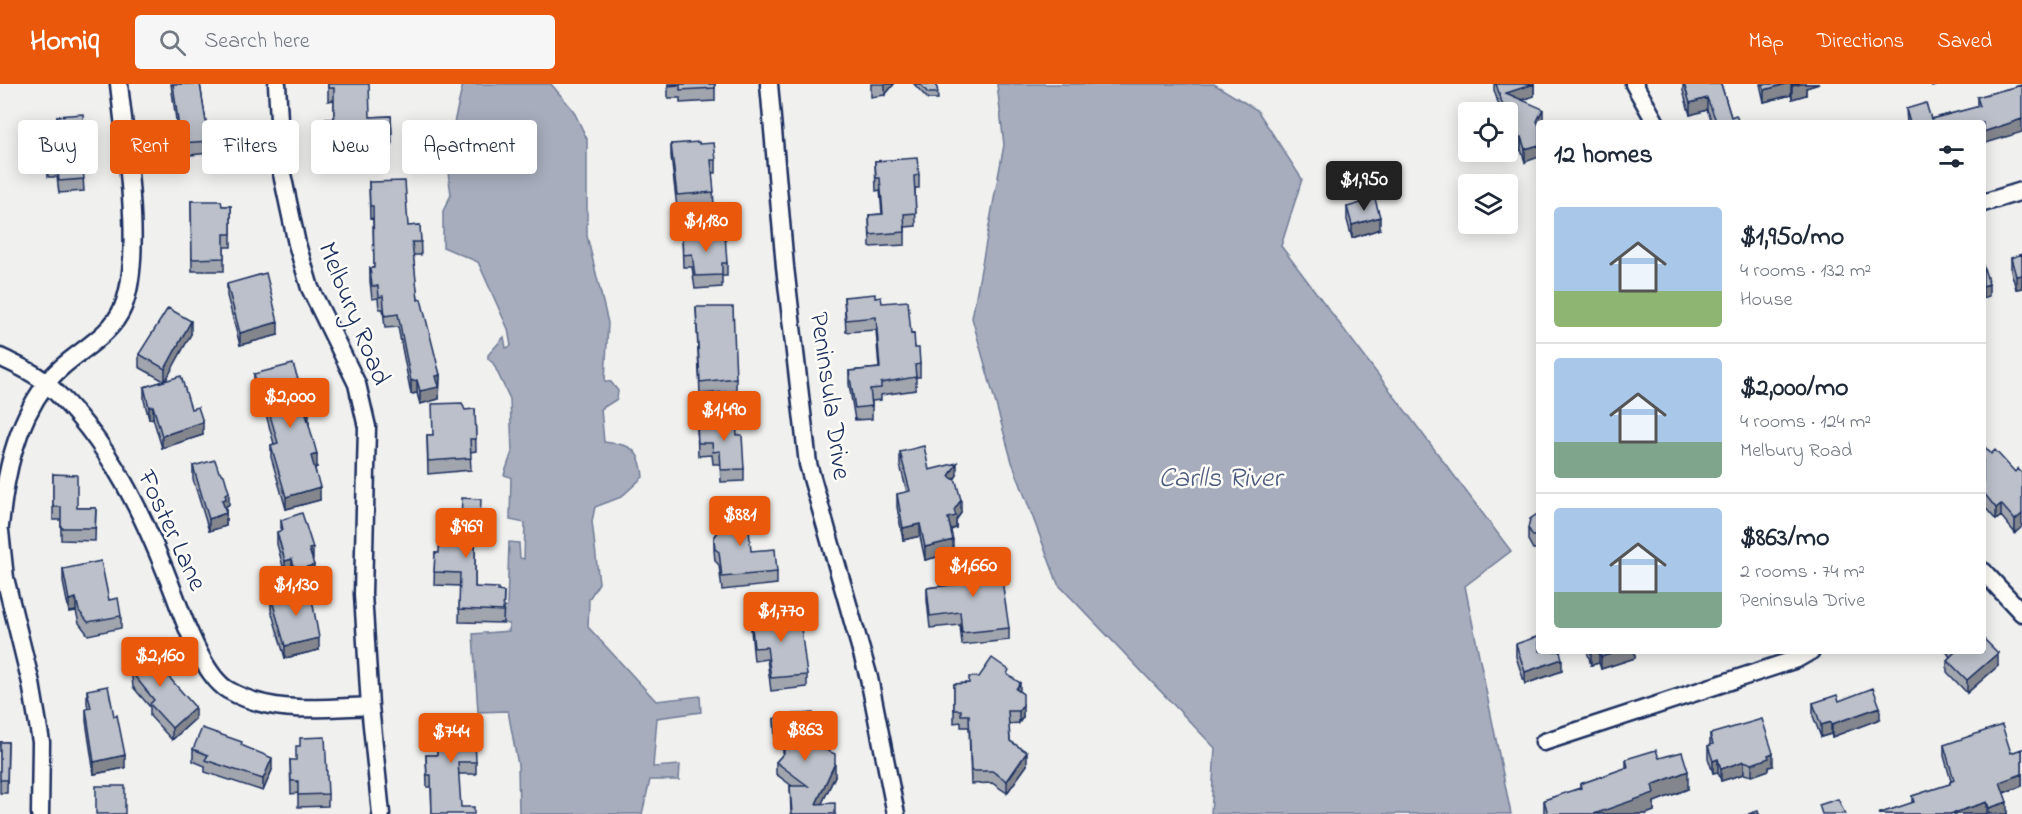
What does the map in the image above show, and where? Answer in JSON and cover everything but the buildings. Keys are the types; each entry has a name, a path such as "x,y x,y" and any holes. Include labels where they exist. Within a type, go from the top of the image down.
{"street":[{"path":"0,526 4,483 16,439 46,383 98,338 123,309 129,288 133,259 131,210 119,84"},
{"name":"Melbury Road","path":"277,84 282,174 297,244 310,288 357,384 367,427 363,594 370,705 381,814"},
{"name":"Peninsula Drive","path":"769,84 785,267 808,464 869,678 896,814"},
{"path":"1634,84 1654,120"},
{"path":"1986,202 2022,191"},
{"name":"Foster Lane","path":"0,357 46,383 86,424 135,501 188,634 225,689 260,704 298,710 370,705"},
{"path":"0,531 5,578 32,683 41,742 40,814"},
{"path":"1986,574 2022,613"},
{"path":"1544,742 1797,659 1806,654"}],"water":[{"path":"463,84 551,84 573,110 587,139 587,236 608,323 605,381 611,382 618,391 617,399 601,409 604,442 632,449 639,459 643,477 621,497 595,507 592,521 599,583 589,599 588,627 656,701 700,696 701,712 657,718 653,767 680,765 679,780 650,780 642,814 519,814 518,765 508,711 478,712 473,634 509,631 509,624 503,623 504,608 507,607 509,542 519,543 520,558 524,559 525,523 510,520 511,477 504,475 512,452 510,399 493,363 488,359 488,355 504,337 506,348 511,346 508,329 478,262 443,247 443,211 451,195 448,174 537,174 537,120 455,120"},
{"name":"Carlls River","path":"997,84 1214,84 1257,110 1302,179 1281,246 1511,551 1465,586 1511,814 1211,814 1215,748 1058,584 1012,462 972,318 1004,145"}]}
